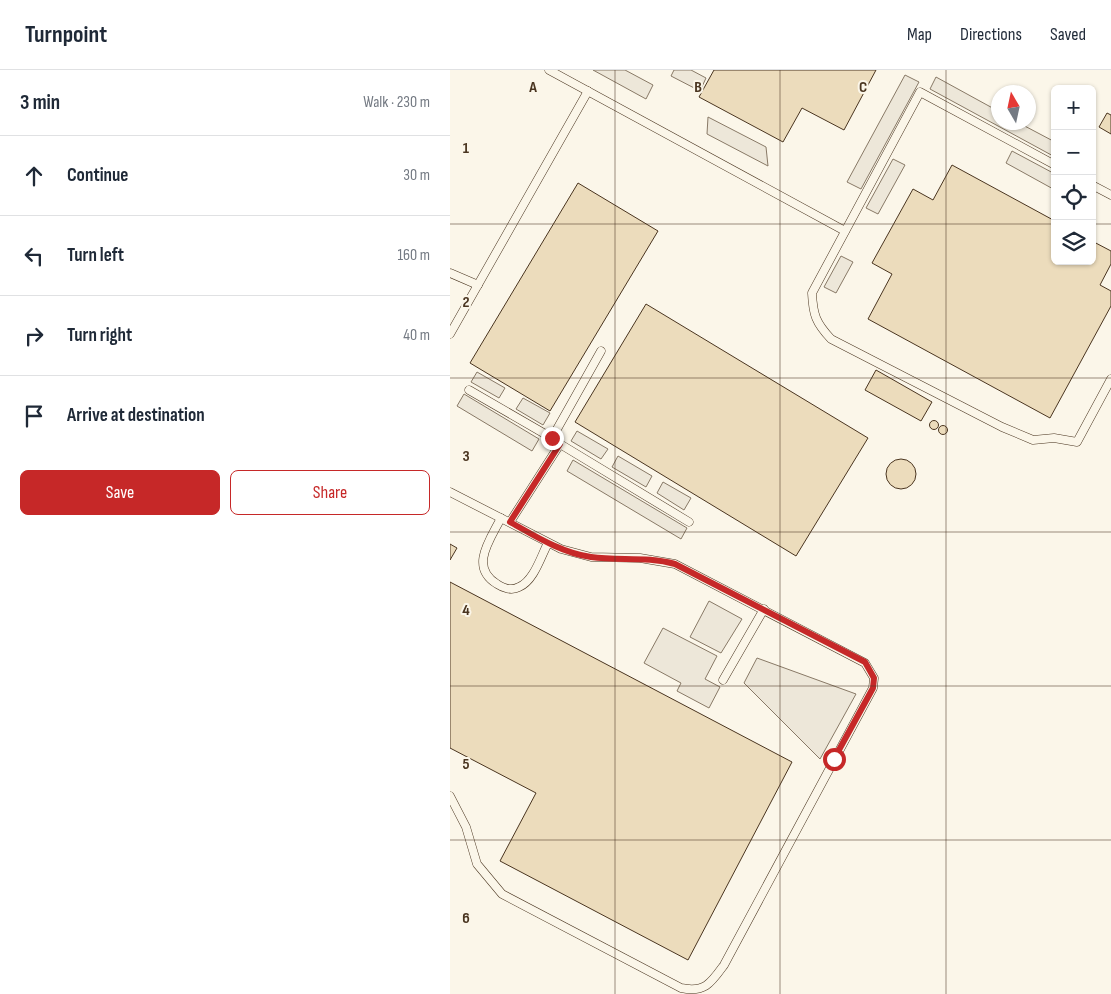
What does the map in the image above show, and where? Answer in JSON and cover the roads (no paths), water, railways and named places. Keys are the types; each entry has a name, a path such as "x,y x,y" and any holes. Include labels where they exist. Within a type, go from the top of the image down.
{"lane":[{"path":"549,70 845,231"},
{"path":"450,334 588,91"},
{"path":"1051,163 920,92 812,293 813,308 818,326 831,339 1002,427 1033,440 1054,438 1077,442 1111,379"},
{"path":"1096,187 1111,195"},
{"path":"450,273 478,286"},
{"path":"552,438 601,351"},
{"path":"469,390 552,438 689,522"},
{"path":"510,522 560,444"},
{"path":"450,492 548,543 591,557 640,558 675,564 865,662 874,678 873,688 724,965 710,983 695,991 681,988 502,894 477,864 466,827 450,796"},
{"path":"501,518 484,552 483,567 488,579 505,589 519,588 530,577 548,543"},
{"path":"723,680 764,609"}]}
